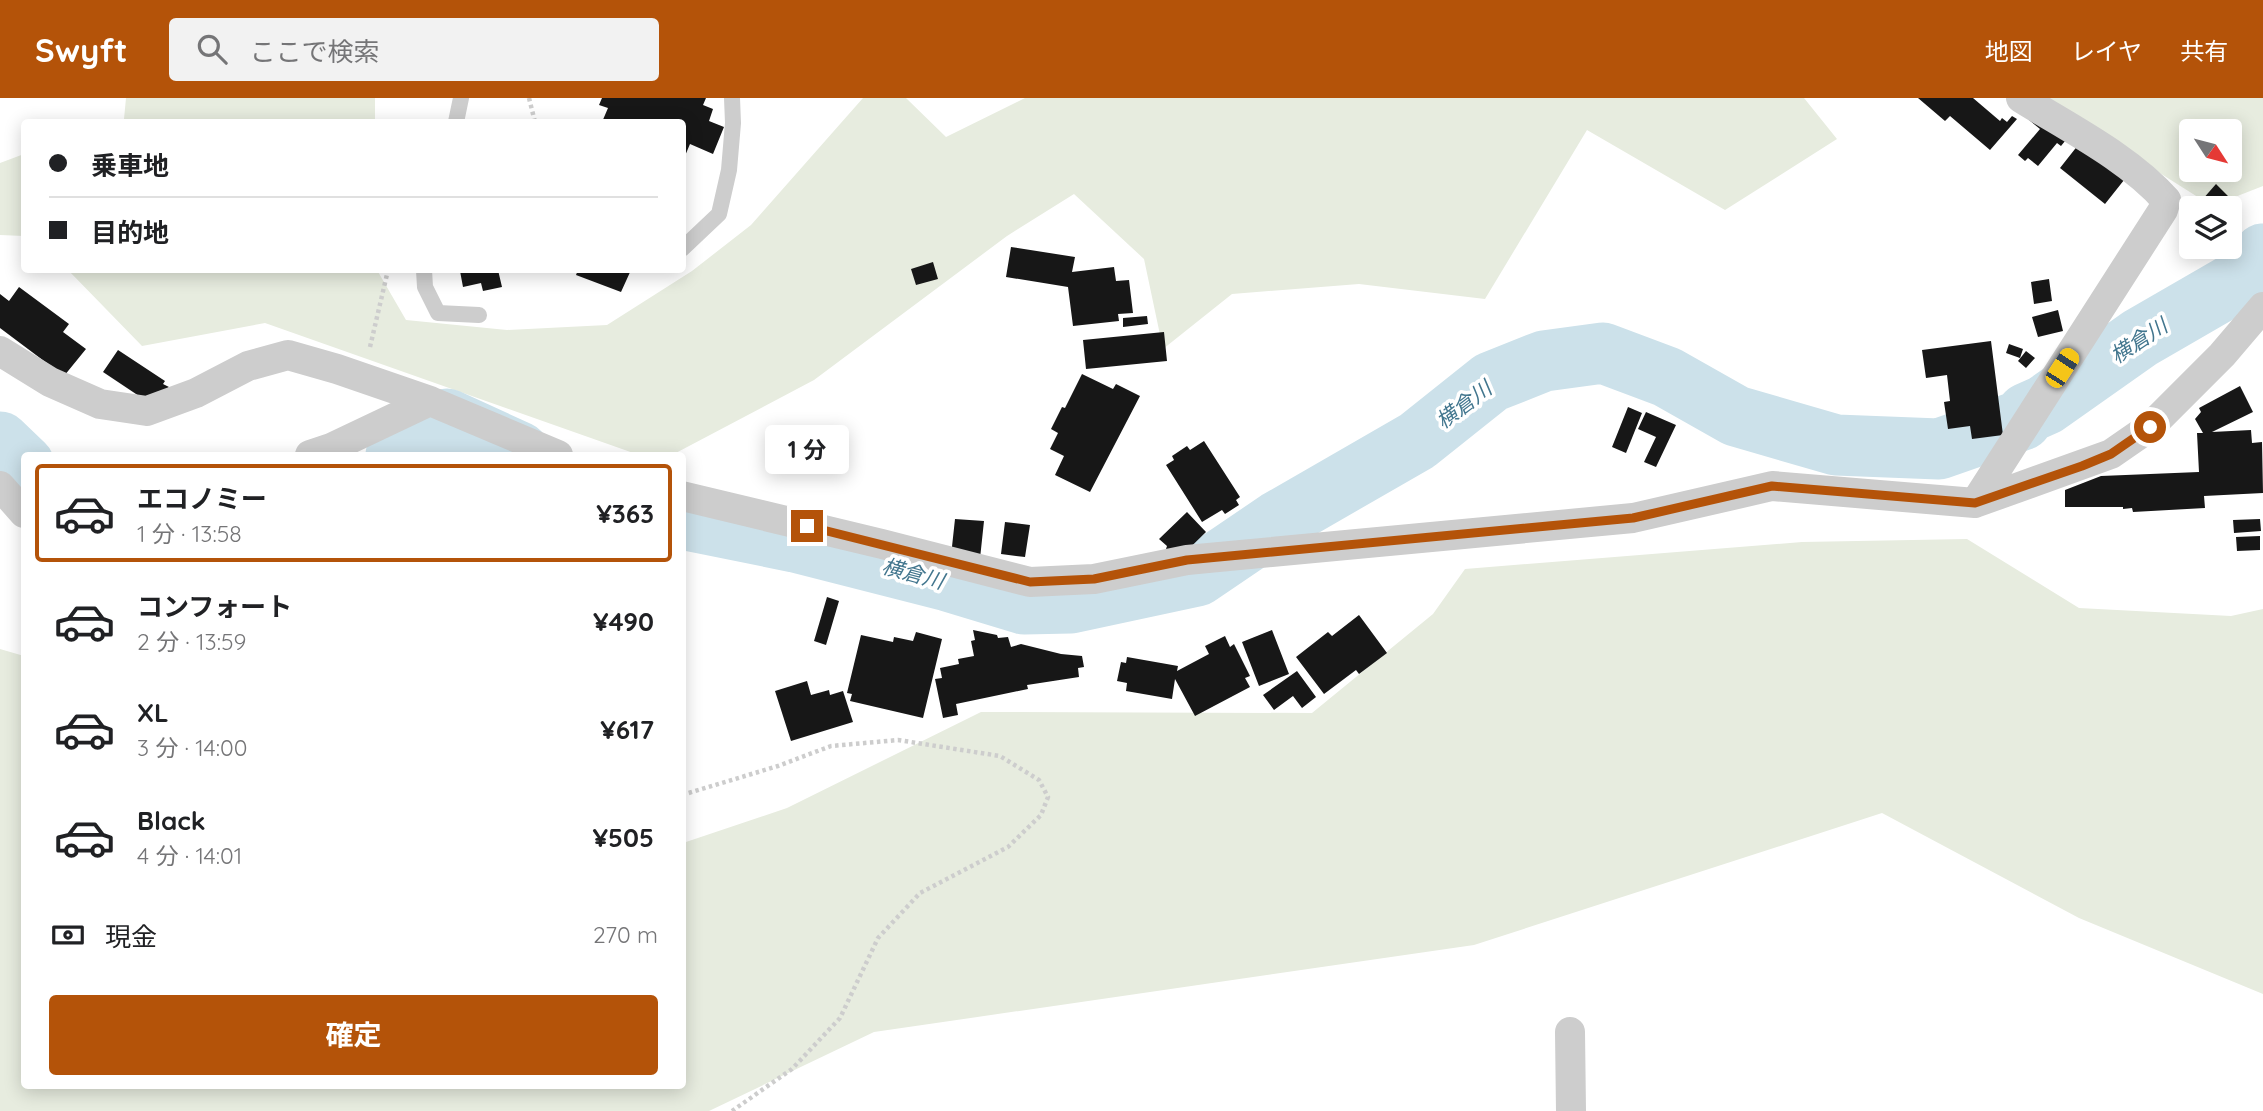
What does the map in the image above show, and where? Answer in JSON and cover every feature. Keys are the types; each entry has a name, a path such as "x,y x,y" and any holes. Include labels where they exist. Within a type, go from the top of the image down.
{"street":[{"path":"1975,503 2163,211 2166,200 2150,182 2021,98"},
{"path":"686,497 1030,582 1094,579 1187,560 1633,518 1772,486 1975,503 2111,454 2150,427 2222,355 2263,307"},
{"path":"0,351 50,382 100,404 147,411 196,393 248,366 288,355 430,401 551,452"},
{"path":"318,452 430,401"},
{"path":"0,486 21,510"},
{"path":"1570,1032 1571,1111"}],"lane":[{"path":"457,119 461,98"},
{"path":"686,245 719,214 729,170 732,98"},
{"path":"424,273 425,287 438,313 479,315"}],"path":[{"path":"529,98 535,119"},
{"path":"364,378 386,273"},
{"path":"686,795 831,746 898,740 1000,755 1039,780 1048,797 1041,815 1008,847 920,893 878,938 840,1018 792,1069 732,1111"}],"shaded area":[{"path":"126,98 375,98 375,119 124,119"},
{"path":"863,98 906,98 946,137 1025,98 1804,98 1837,139 1725,210 1587,130 1485,299 1359,284 1232,294 1163,349 1144,259 1074,194 1007,236 814,380 678,452 630,452 265,323 142,346 71,273 379,273 406,320 507,330 607,325 692,271 751,225"},
{"path":"2041,98 2263,98 2263,186 2238,196 2196,196"},
{"path":"21,155 21,236 0,235 0,163"},
{"path":"1967,539 2079,608 2231,616 2263,609 2263,994 2079,918 1882,813 1474,945 874,1032 709,1111 0,1111 0,649 21,655 21,1089 686,1089 686,842 787,808 981,712 1312,713 1433,614 1465,569 1802,542"}],"building":[{"path":"602,98 706,98 703,105 713,109 709,121 724,127 713,154 690,144 686,154 686,119 603,119 608,108 599,105"},
{"path":"1918,98 1973,98 2000,121 2002,118 2007,122 2012,116 2017,119 1990,150 1950,116 1945,121"},
{"path":"2029,120 2078,125 2061,146 2057,143 2038,166 2028,158 2025,161 2018,155 2040,129"},
{"path":"2086,135 2132,170 2105,204 2060,168"},
{"path":"2216,184 2228,196 2206,196"},
{"path":"1011,247 1075,257 1072,272 1114,267 1116,281 1129,280 1133,313 1118,314 1119,321 1073,326 1068,287 1006,277"},
{"path":"933,262 938,279 916,285 911,269"},
{"path":"460,273 499,273 502,287 483,291 481,283 463,287"},
{"path":"577,273 630,273 621,292 576,275"},
{"path":"2049,279 2052,301 2034,304 2031,282"},
{"path":"19,287 69,324 63,332 86,349 64,376 0,328 0,294 9,301"},
{"path":"2058,310 2063,331 2038,337 2032,317"},
{"path":"1147,316 1148,324 1123,327 1123,318"},
{"path":"1164,332 1167,361 1086,369 1083,340"},
{"path":"1991,341 2003,435 1972,439 1970,426 1948,429 1944,402 1950,401 1947,375 1926,378 1922,350"},
{"path":"2009,344 2023,349 2020,358 2006,353"},
{"path":"118,350 165,381 163,384 169,387 151,404 103,372"},
{"path":"2026,351 2035,358 2026,368 2018,361"},
{"path":"1082,374 1113,389 1116,384 1140,396 1090,492 1055,475 1064,456 1050,449 1058,433 1051,429"},
{"path":"2240,386 2253,412 2212,432 2251,430 2252,443 2262,442 2263,493 2204,496 2205,508 2133,512 2132,508 2123,507 2065,507 2065,490 2101,476 2199,472 2197,433 2203,433 2195,419 2201,412 2199,408"},
{"path":"1628,407 1642,413 1626,453 1612,447"},
{"path":"1646,412 1676,425 1656,467 1644,462 1656,437 1638,429"},
{"path":"1204,441 1240,497 1236,500 1239,505 1225,514 1222,510 1202,522 1166,465 1174,460 1172,456 1187,446 1190,450"},
{"path":"1187,512 1206,532 1165,572 1160,567 1167,546 1159,539"},
{"path":"955,519 984,521 979,568 950,565"},
{"path":"2260,519 2261,531 2234,533 2233,520"},
{"path":"1005,522 1030,525 1025,557 1001,554"},
{"path":"2260,536 2260,550 2237,551 2236,537"},
{"path":"827,597 839,601 826,645 814,641"},
{"path":"1359,615 1387,653 1359,674 1356,670 1324,694 1296,657 1328,632 1332,636"},
{"path":"973,630 997,635 998,638 1008,637 1011,647 1021,644 1082,656 1084,667 1078,668 1079,677 1027,685 1028,689 956,704 958,715 943,718 935,679 942,678 940,668 959,664 958,659 974,656 971,641 975,640"},
{"path":"1272,630 1289,674 1259,686 1242,642"},
{"path":"916,632 942,639 923,718 850,701 852,694 847,693 861,635 893,642 894,637 913,641"},
{"path":"1225,636 1230,647 1234,644 1250,676 1245,678 1250,687 1195,716 1175,679 1172,699 1126,691 1127,683 1117,681 1121,662 1126,663 1127,657 1178,666 1177,671 1209,654 1205,646"},
{"path":"1297,671 1316,697 1302,708 1293,696 1274,710 1263,695"},
{"path":"807,681 811,695 829,690 830,695 843,691 853,722 791,741 775,691"}],"waterway":[{"name":"横倉川","path":"686,520 795,542 948,581 1024,604 1071,603 1197,576 1278,521 1417,441 1491,382 1544,361 1603,353 1667,377 1736,416 1836,445 1939,449 2022,420 2027,413 2045,405 2140,338 2242,279 2263,254"},
{"name":"横倉川","path":"400,452 447,419 519,452"},
{"name":"横倉川","path":"0,442 21,462"}],"route":[{"path":"807,526 1030,582 1094,579 1187,560 1633,518 1772,486 1975,503 2111,454 2150,427"}]}
